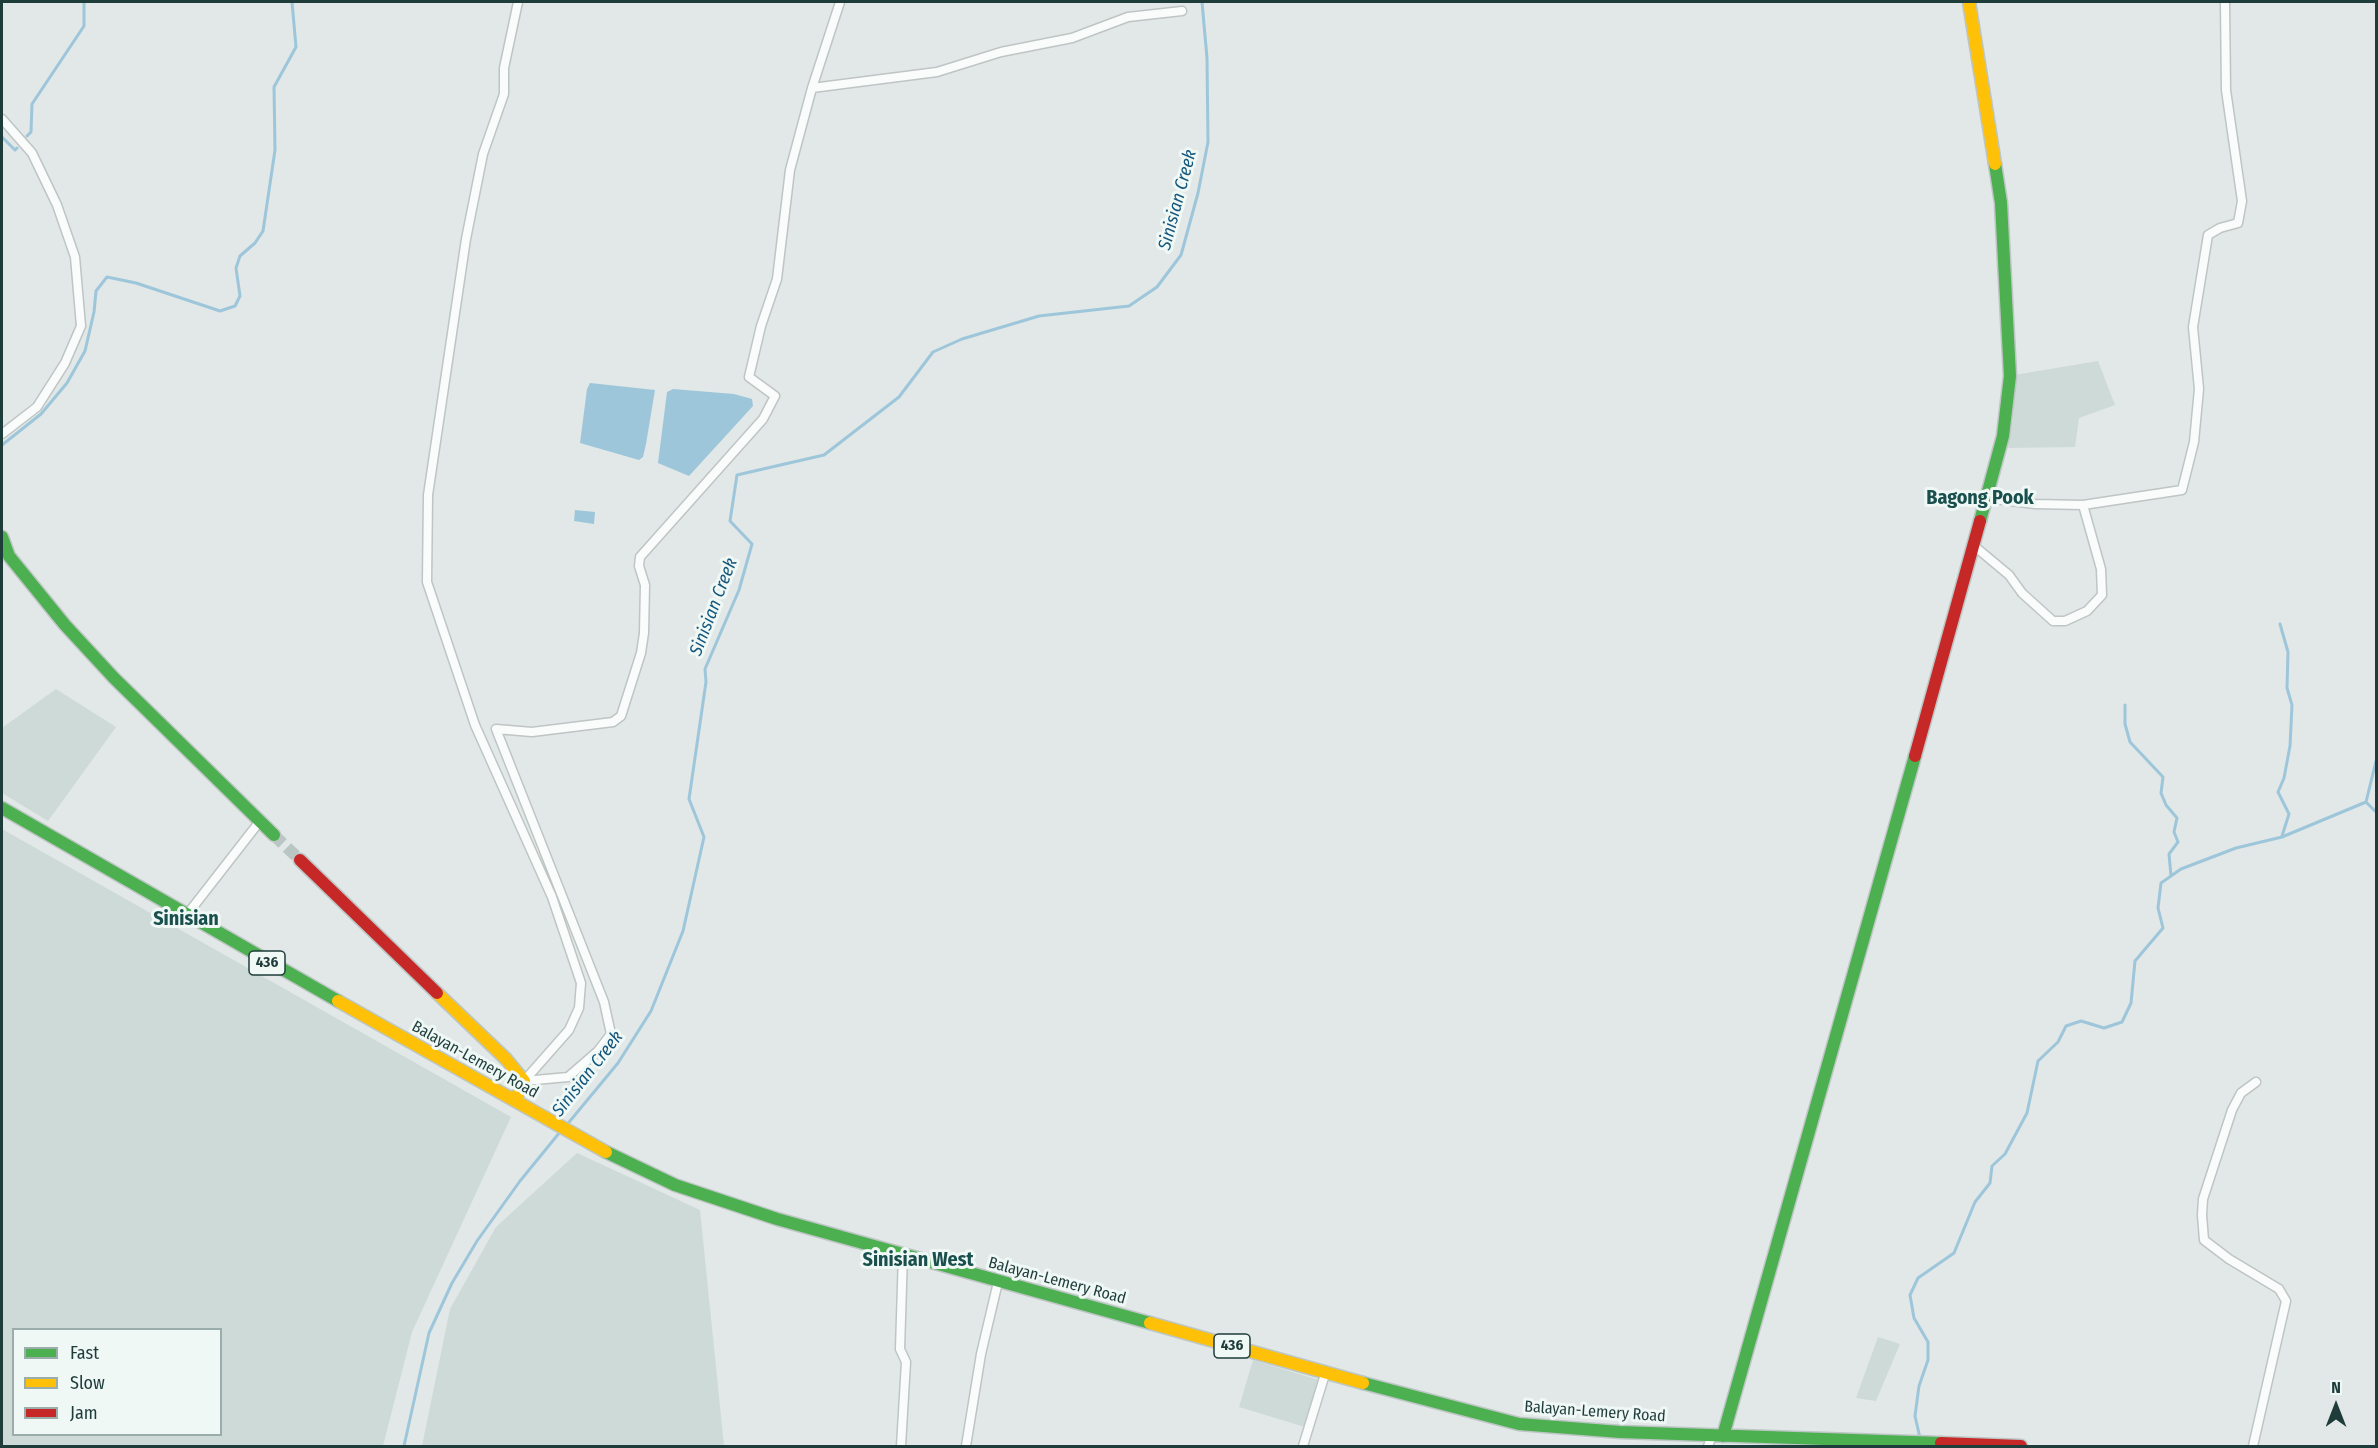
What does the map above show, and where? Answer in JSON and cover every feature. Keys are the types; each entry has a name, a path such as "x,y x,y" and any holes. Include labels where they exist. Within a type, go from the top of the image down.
{"street":[{"path":"515,1100 524,1081 568,1030 579,1008 581,983 552,897 475,725 427,582 428,495 466,239 483,154 504,94 504,68 518,2"},
{"path":"524,1081 568,1077 598,1051 611,1034 604,1002 496,729 532,732 613,722 621,716 641,653 644,633 645,585 639,566 640,557 763,419 775,396 749,377 761,326 777,279 790,171 812,88 840,2"},
{"path":"1714,1439 1841,1025 2003,436 2010,376 2010,343 2001,203 1969,2"},
{"path":"1986,498 2035,504 2083,505 2182,490 2194,442 2199,389 2193,327 2208,235 2220,228 2238,223 2242,201 2226,90 2225,2"},
{"path":"812,88 937,72 1001,52 1072,39 1128,17 1182,11"},
{"path":"2,119 32,153 57,205 75,257 81,326 65,363 37,408 2,434"},
{"path":"1973,546 2010,575 2022,593 2053,621 2065,621 2087,612 2102,594 2101,569 2083,505"},
{"path":"2,537 9,556 72,632 114,678 274,834"},
{"name":"Balayan-Lemery Road","path":"2,808 186,916 515,1100 584,1142 692,1191 777,1219 1326,1371 1462,1411 1519,1424 1557,1429 1714,1439 2021,1446"},
{"path":"186,916 260,821"},
{"path":"300,860 467,1021 524,1081"},
{"path":"2253,1446 2286,1301 2279,1289 2229,1259 2204,1240 2202,1215 2203,1199 2232,1110 2241,1093 2256,1082"},
{"path":"901,1446 906,1362 900,1349 903,1254"},
{"path":"966,1446 981,1354 998,1282"},
{"path":"1303,1446 1326,1371"}],"shaded area":[{"path":"2098,361 2115,405 2079,418 2075,447 2008,448 2013,418 2014,375"},
{"path":"56,689 116,727 48,821 2,793 2,728"},
{"path":"2,829 511,1117 412,1332 383,1446 2,1446"},
{"path":"577,1153 700,1210 724,1446 422,1446 450,1309 496,1227"},
{"path":"1878,1337 1900,1344 1876,1401 1856,1398"},
{"path":"1253,1360 1319,1380 1305,1427 1239,1407"}],"water":[{"path":"590,383 655,390 646,444 643,457 639,460 580,443 587,389"},
{"path":"673,389 734,394 752,399 753,406 689,476 658,463 667,392"},
{"path":"575,510 595,512 594,524 574,521"}],"waterway":[{"path":"27,136 31,132 32,104 84,26 84,2"},
{"path":"2,445 41,414 67,383 85,351 94,312 96,291 107,277 136,283 220,311 235,306 240,296 236,268 240,256 255,243 263,231 275,150 274,87 296,47 292,2"},
{"name":"Sinisian Creek","path":"565,1127 618,1063 651,1011 683,931 704,837 689,799 706,682 705,669 739,590 752,544 730,521 737,475 824,455 899,397 933,352 962,339 1039,316 1129,306 1157,287 1181,255 1198,193 1208,142 1207,58 1202,2"},
{"path":"2,137 15,150 17,148"},
{"path":"2280,624 2288,652 2287,688 2292,705 2290,746 2284,778 2278,792 2289,814 2282,836"},
{"path":"2125,705 2125,724 2130,742 2163,777 2161,793 2166,805 2177,818 2174,832 2178,842 2169,854 2171,876"},
{"path":"1920,1438 1915,1416 1919,1386 1928,1360 1928,1342 1914,1318 1910,1295 1918,1278 1954,1253 1975,1202 1990,1183 1992,1166 2005,1154 2027,1113 2038,1061 2058,1042 2066,1026 2081,1021 2104,1028 2122,1022 2131,1003 2135,961 2163,928 2158,908 2161,883 2181,869 2236,848 2282,837 2366,802 2376,761"},
{"path":"2366,802 2376,812"},
{"name":"Sinisian Creek","path":"404,1446 429,1333 452,1283 477,1241 520,1181 560,1132"}],"tunnel":[{"path":"274,835 300,860"}],"traffic: fast":[{"path":"1980,521 2003,436 2010,376 2001,203 1995,164"},
{"path":"2,537 9,556 65,625 114,678 274,835"},
{"path":"1723,1436 1915,756"},
{"path":"2,808 338,1001"},
{"path":"606,1152 675,1185 777,1219 1150,1323"},
{"path":"1363,1383 1519,1424 1620,1432 1941,1443"}],"traffic: slow":[{"path":"1969,2 1995,164"},
{"path":"437,993 506,1059 524,1081 515,1100"},
{"path":"338,1001 606,1152"},
{"path":"1150,1323 1363,1383"}],"traffic: jam":[{"path":"1915,756 1980,521"},
{"path":"300,860 437,993"},
{"path":"1941,1443 2021,1446"}],"district":[{"name":"Bagong Pook","path":"1980,498"},
{"name":"Sinisian","path":"186,919"},
{"name":"Sinisian West","path":"918,1260"}]}
